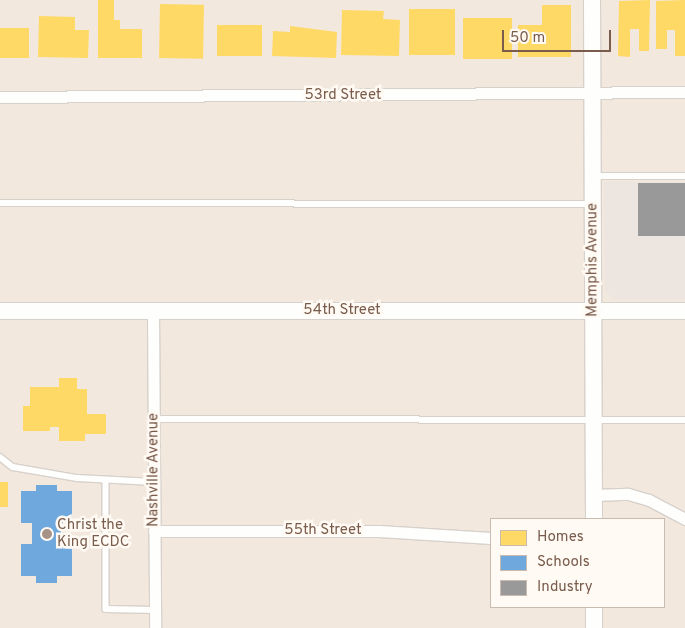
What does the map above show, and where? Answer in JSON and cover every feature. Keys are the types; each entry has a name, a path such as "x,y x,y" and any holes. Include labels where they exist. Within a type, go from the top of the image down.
{"street":[{"name":"Memphis Avenue","path":"592,0 594,518"},
{"name":"53rd Street","path":"0,97 592,95 685,92"},
{"name":"Nashville Avenue","path":"153,311 155,628"},
{"name":"54th Street","path":"0,312 685,311"},
{"path":"594,495 628,494 649,500 685,519"},
{"name":"55th Street","path":"154,531 379,531 490,538"},
{"path":"594,608 594,628"}],"lane":[{"path":"593,176 685,176"},
{"path":"0,203 593,204"},
{"path":"154,419 685,420"},
{"path":"0,456 14,467 106,480 154,482"},
{"path":"106,480 106,609 155,610"}],"shaded area":[{"path":"0,0 685,0 685,628 0,628"},
{"path":"604,182 685,182 685,299 615,299 605,291"}],"building: Homes":[{"path":"98,0 114,0 114,20 120,20 120,29 142,29 142,58 98,58"},
{"path":"650,0 649,51 639,51 639,29 630,29 630,57 618,56 619,1"},
{"path":"685,0 685,56 675,56 675,30 667,30 667,49 656,49 656,1"},
{"path":"160,4 204,5 203,59 159,58"},
{"path":"542,5 571,5 571,57 518,57 518,25 542,25"},
{"path":"409,9 455,9 455,55 409,55"},
{"path":"342,10 384,11 383,19 400,20 399,56 341,55"},
{"path":"39,16 75,17 75,30 89,30 88,58 38,57"},
{"path":"463,18 512,18 512,59 463,59"},
{"path":"217,25 262,25 262,56 217,56"},
{"path":"290,26 337,32 336,58 272,56 273,31 290,32"},
{"path":"0,28 29,28 29,58 0,58"},
{"path":"59,378 77,378 77,389 87,389 87,414 106,414 106,434 85,434 85,441 59,441 59,427 50,427 50,431 23,431 23,406 30,406 30,387 59,387"},
{"path":"0,482 8,482 8,507 0,507"}],"building: Schools":[{"name":"Christ the King ECDC","path":"36,485 57,485 57,491 72,491 72,523 61,523 61,544 72,544 72,576 57,576 57,583 36,583 36,576 21,576 21,544 32,544 32,523 21,523 21,491 36,491"}],"building: Industry":[{"path":"638,183 685,183 685,236 638,236"}],"place":[{"name":"Christ the King ECDC","path":"47,534"}]}
